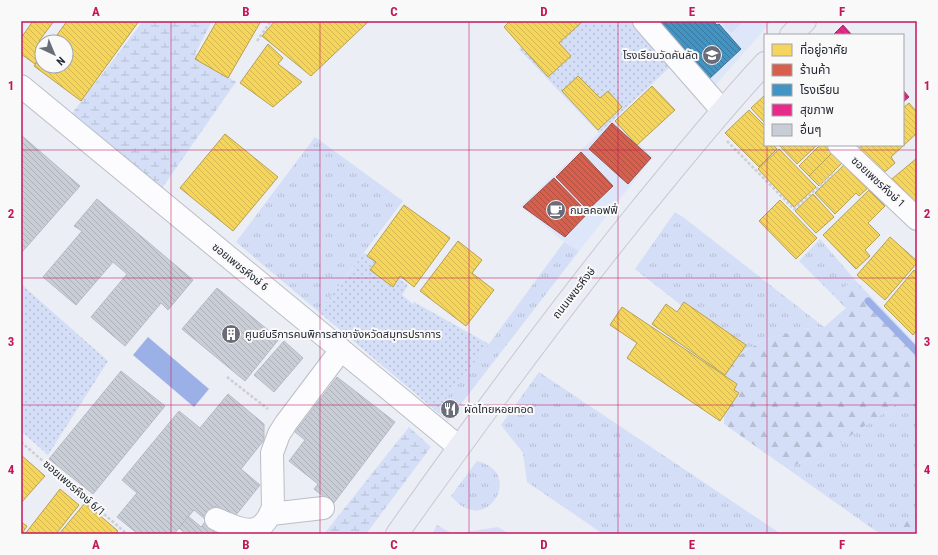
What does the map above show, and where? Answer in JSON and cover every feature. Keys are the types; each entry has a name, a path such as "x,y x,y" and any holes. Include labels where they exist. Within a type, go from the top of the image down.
{"main road":[{"path":"792,34 805,21"},
{"name":"ถนนเพชรหึงษ์","path":"397,534 536,342 589,274 722,110 764,66"}],"street":[{"path":"644,21 722,110"},
{"name":"ซอยเพชรหึงษ์ 6","path":"21,86 459,447"},
{"name":"ซอยเพชรหึงษ์ 1","path":"845,151 917,219"},
{"path":"216,519 240,529 256,529 261,527 271,514 273,507 272,453 279,434 341,350"},
{"path":"271,514 323,508"}],"path":[{"path":"258,41 271,21"},
{"path":"725,139 794,209 845,151"},
{"path":"227,377 286,423"},
{"name":"ซอยเพชรหึงษ์ 6/1","path":"21,442 127,534"}],"shaded area":[{"name":"โรงเรียนวัดคันลัด","path":"651,21 772,21 712,89"},
{"path":"613,120 653,157 579,251 564,242 521,206"}],"green space":[{"path":"143,21 212,21 195,54 236,82 160,191 70,116"},
{"path":"542,21 636,21 671,66 599,133 519,49 544,23"},
{"path":"719,21 744,21 731,33"},
{"path":"315,137 403,201 319,312 236,242"},
{"path":"675,212 824,327 801,329 761,341 742,353 635,269"},
{"path":"820,239 855,280 833,295 799,261"},
{"path":"564,242 579,251 448,421 436,411 489,344"},
{"path":"364,253 408,285 402,295 413,304 414,302 489,344 436,411 319,312"},
{"path":"855,280 917,345 917,392 895,405 840,443 788,469 724,424 725,365 761,341 801,329 824,327 846,308 833,295"},
{"path":"21,284 108,361 48,455 21,431"},
{"path":"539,372 781,534 603,534 527,482 523,453 501,425"},
{"path":"917,392 917,534 880,534 788,469 840,443 895,405"},
{"path":"409,427 431,447 366,534 324,534"},
{"path":"477,461 490,466 497,475 500,484 498,494 493,502 486,508 476,510 462,506 451,496"},
{"path":"913,514 917,516 917,534 901,534 900,526"},
{"path":"437,525 453,534 432,534"},
{"path":"498,527 509,534 453,534"}],"water":[{"path":"148,337 209,389 194,407 133,355"}],"building: ที่อยู่อาศัย":[{"path":"33,21 54,21 44,34 34,34 34,63 21,54 21,38"},
{"path":"67,21 139,21 81,101 45,74 74,74 74,34 58,34"},
{"path":"217,21 261,21 228,78 195,59"},
{"path":"275,21 369,21 311,76 262,36"},
{"path":"510,21 583,21 559,43 571,56 548,77 504,27"},
{"path":"268,44 283,58 278,64 302,82 273,107 240,83"},
{"path":"578,76 600,98 608,91 622,107 598,130 562,91"},
{"path":"652,86 675,110 637,145 615,121"},
{"path":"764,96 764,122 751,108"},
{"path":"909,103 917,112 917,133 904,145 904,107"},
{"path":"749,110 764,125 764,146 774,146 777,149 759,167 725,133"},
{"path":"225,134 278,177 233,231 180,188"},
{"path":"780,146 816,146 797,164"},
{"path":"819,146 829,146 834,151 809,176 799,166"},
{"path":"862,146 903,146 891,157 895,163 879,177 856,151"},
{"path":"779,149 816,187 794,207 758,169"},
{"path":"834,151 844,161 819,186 809,176"},
{"path":"917,158 917,211 887,183"},
{"path":"847,162 870,186 859,196 856,193 835,214 815,193"},
{"path":"869,190 885,206 868,223 880,235 865,250 870,256 856,269 823,235"},
{"path":"813,194 834,217 816,233 795,211"},
{"path":"780,200 817,238 796,259 759,221"},
{"path":"404,205 450,238 414,287 400,276 393,287 370,270 376,262 367,256"},
{"path":"890,237 917,261 917,263 885,300 857,275"},
{"path":"458,241 482,260 472,273 494,290 466,326 420,291"},
{"path":"914,270 917,273 917,330 913,335 884,306"},
{"path":"684,302 746,345 725,375 652,324 666,304 677,312"},
{"path":"622,307 737,384 734,390 739,393 720,421 627,358 637,343 610,325"},
{"path":"21,455 45,476 21,503"},
{"path":"60,489 79,505 56,534 25,534"},
{"path":"85,503 118,531 115,534 59,534"},
{"path":"21,522 27,526 22,534 21,534"}],"building: ร้านค้า":[{"path":"612,123 651,158 628,184 589,149"},
{"path":"581,152 613,186 588,210 556,177"},
{"name":"กมลคอฟฟี่","path":"554,178 588,213 565,237 523,207"}],"building: โรงเรียน":[{"name":"โรงเรียนวัดคันลัด","path":"654,21 713,21 717,25 719,24 741,49 708,80"}],"building: สุขภาพ":[{"path":"843,25 851,34 834,34"},
{"path":"904,91 909,97 904,101"}],"building: อื่นๆ":[{"path":"21,135 80,186 23,251 21,250"},
{"path":"97,199 193,280 168,310 161,303 125,346 91,317 127,274 113,262 76,305 43,277 82,231 74,226"},
{"name":"ศูนย์บริการคนพิการสาขาจังหวัดสมุทรปราการ","path":"217,288 279,339 245,381 182,329"},
{"path":"284,341 303,358 274,392 254,375"},
{"path":"121,371 165,406 93,494 49,459"},
{"path":"337,377 395,422 333,504 314,489 318,484 289,461 305,440 295,432"},
{"path":"228,394 264,424 264,440 241,469 260,485 232,520 215,506 205,519 194,510 174,534 138,534 117,517 137,493 122,480 179,411 200,428"},
{"path":"188,516 201,527 205,522 220,534 186,534 179,528"}],"waterway":[{"path":"868,301 917,352"}],"place":[{"name":"โรงเรียนวัดคันลัด","path":"712,55"},
{"name":"กมลคอฟฟี่","path":"556,210"},
{"name":"ศูนย์บริการคนพิการสาขาจังหวัดสมุทรปราการ","path":"231,334"},
{"name":"ผัดไทยหอยทอด","path":"450,409"}]}
